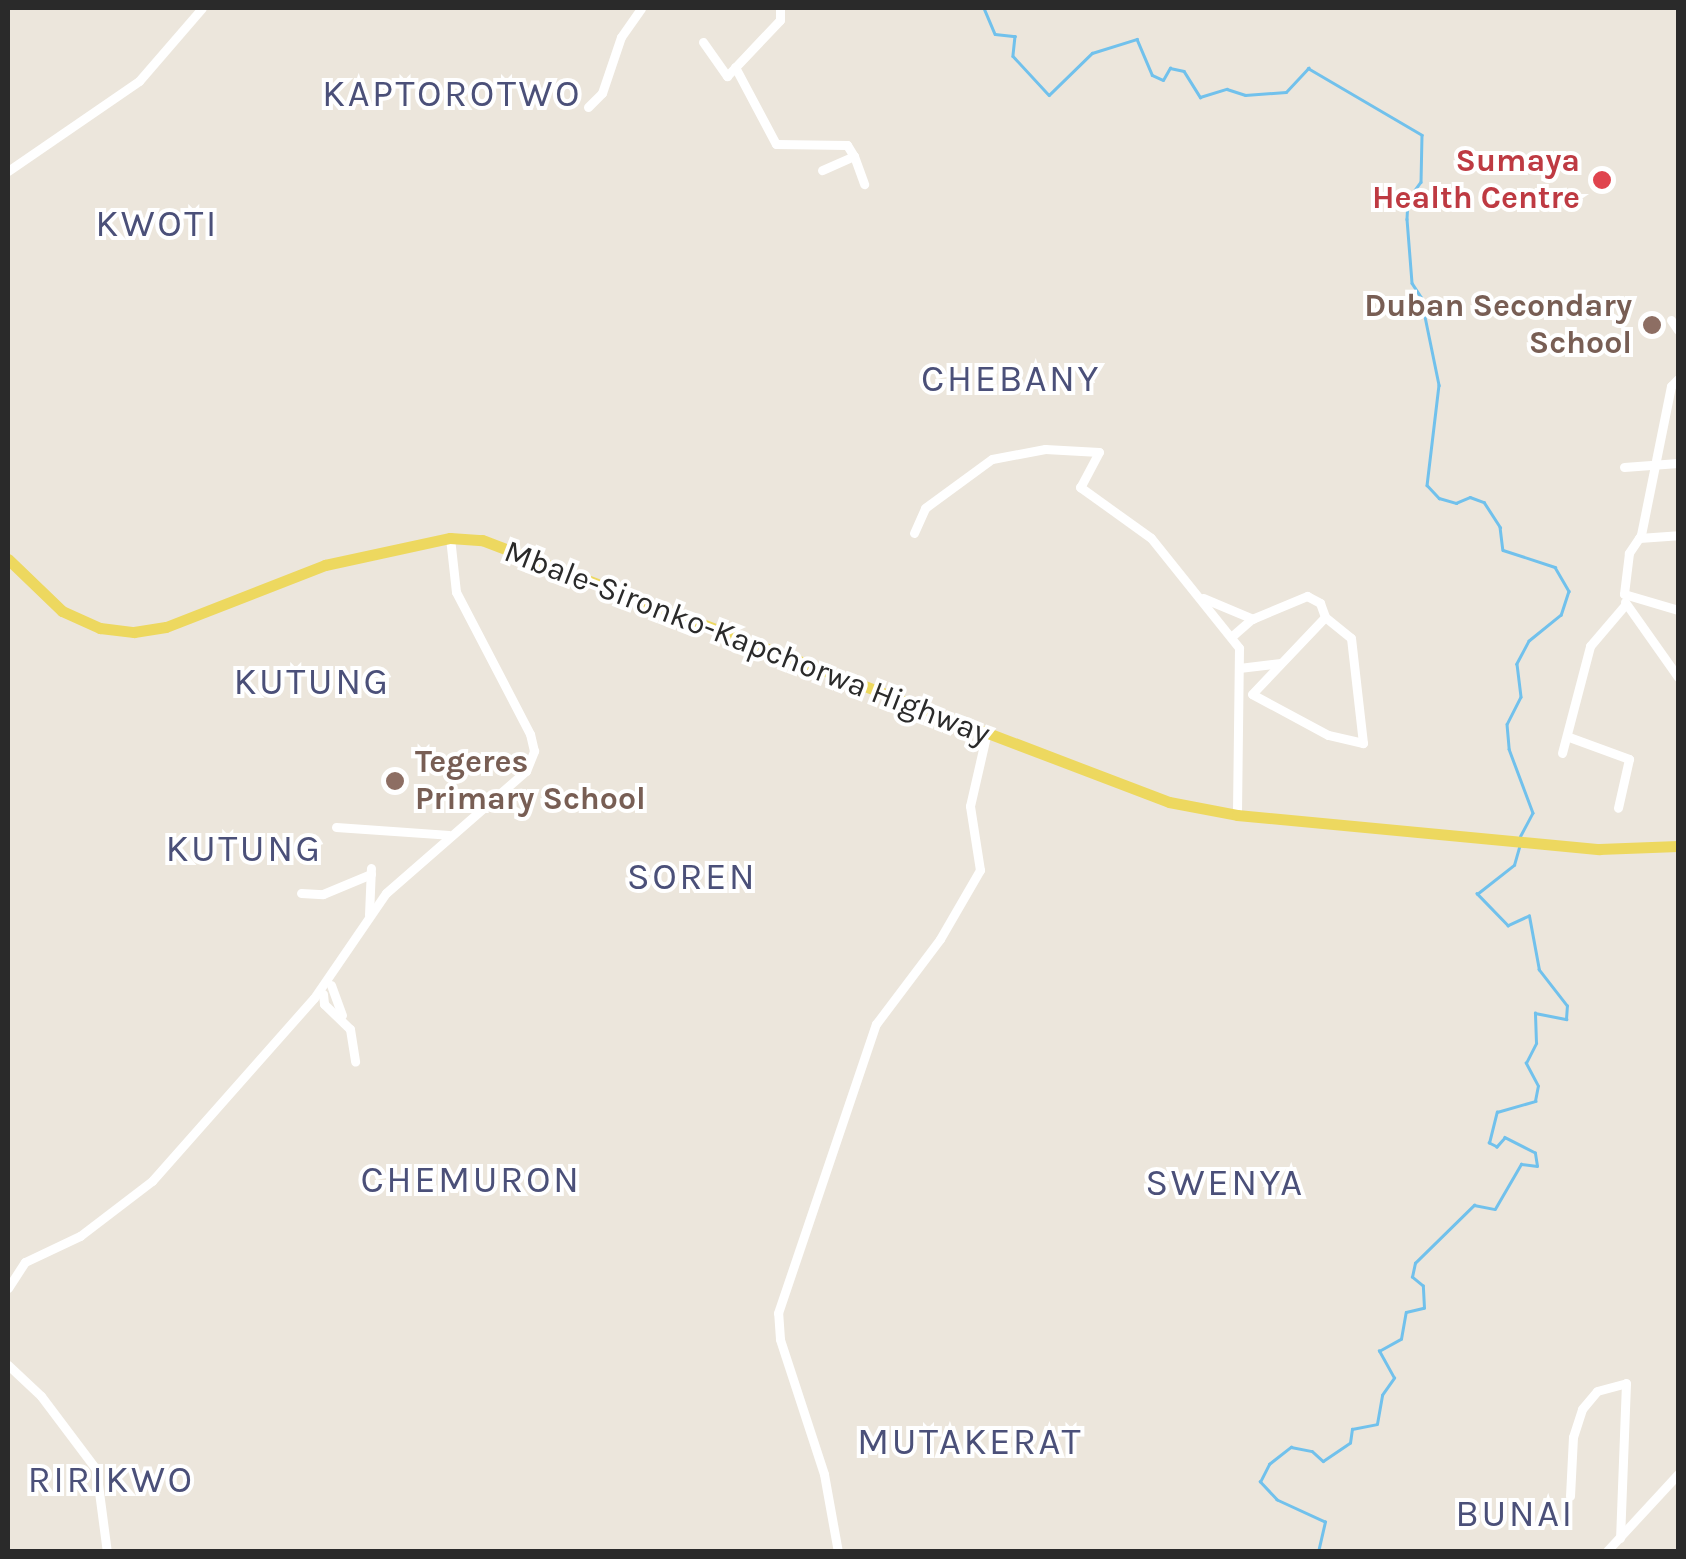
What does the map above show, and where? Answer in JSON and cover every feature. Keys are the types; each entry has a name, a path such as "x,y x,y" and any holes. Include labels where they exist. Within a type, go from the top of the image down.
{"main road":[{"name":"Mbale-Sironko-Kapchorwa Highway","path":"8,559 62,611 100,628 134,632 166,627 326,564 450,538 482,540 1122,788 1237,815 1599,848 1678,846"}],"street":[{"path":"8,172 139,80 202,8"},
{"path":"588,107 602,94 621,37 641,8"},
{"path":"703,42 727,76 780,20 780,8"},
{"path":"736,66 776,144 847,145 864,184"},
{"path":"822,170 854,156"},
{"path":"1672,320 1678,330"},
{"path":"1562,753 1570,738 1576,679 1590,646 1624,600 1628,553 1639,538 1671,386 1678,379"},
{"path":"914,533 925,508 992,459 1045,449 1099,452 1080,487 1151,538 1232,637 1240,668 1237,815"},
{"path":"1624,467 1653,460 1678,463"},
{"path":"1639,538 1678,535"},
{"path":"8,1288 17,1271 80,1236 152,1181 331,985 386,893 449,835 512,788 534,751 456,592 450,538"},
{"path":"1232,637 1254,619 1307,596 1320,603 1325,617 1350,638 1363,744 1328,734 1252,694 1325,617"},
{"path":"1203,598 1254,619"},
{"path":"1624,600 1678,610"},
{"path":"1624,600 1678,678"},
{"path":"1240,668 1282,663"},
{"path":"838,1552 824,1474 780,1339 778,1314 876,1024 940,940 980,870 970,806 986,736"},
{"path":"1570,738 1629,759 1618,808"},
{"path":"336,827 449,835"},
{"path":"291,1026 369,921 371,871 323,894 300,893"},
{"path":"331,985 356,1062"},
{"path":"323,994 324,1004 342,1014"},
{"path":"8,1260 17,1271"},
{"path":"8,1365 41,1396 96,1469 107,1552"},
{"path":"1570,1496 1572,1437 1582,1410 1605,1386 1626,1383 1620,1538"},
{"path":"1606,1552 1678,1474"}],"waterway":[{"path":"984,8 995,34 1015,36 1013,56 1049,95 1092,53 1137,39 1152,75 1163,80 1170,68 1184,71 1200,97 1227,89 1245,95 1286,92 1308,68 1422,135 1421,182 1408,200 1407,219 1412,283 1421,297 1439,385 1427,485 1439,498 1456,503 1470,497 1484,502 1500,527 1503,550 1555,567 1569,591 1561,615 1529,641 1517,664 1521,697 1507,724 1509,749 1533,813 1521,836"},
{"path":"1318,1552 1325,1522 1277,1500 1260,1482 1269,1464 1291,1447 1312,1451 1323,1461 1350,1443 1352,1429 1377,1424 1382,1395 1394,1378 1379,1351 1401,1339 1406,1312 1424,1308 1423,1286 1412,1277 1415,1263 1474,1205 1495,1209 1521,1164 1537,1166 1535,1153 1505,1138 1497,1147 1489,1143 1497,1112 1535,1101 1538,1086 1526,1063 1536,1043 1535,1013 1566,1019 1567,1006 1539,970 1529,916 1508,926 1477,894 1514,865 1520,844"}],"place":[{"name":"Sumaya Health Centre","path":"1602,180"},
{"name":"Duban Secondary School","path":"1652,325"},
{"name":"Tegeres Primary School","path":"395,781"}],"district":[{"name":"KAPTOROTWO","path":"452,94"},
{"name":"KWOTI","path":"157,224"},
{"name":"CHEBANY","path":"1011,379"},
{"name":"KUTUNG","path":"312,682"},
{"name":"KUTUNG","path":"244,849"},
{"name":"SOREN","path":"692,877"},
{"name":"CHEMURON","path":"471,1180"},
{"name":"SWENYA","path":"1225,1183"},
{"name":"MUTAKERAT","path":"970,1442"},
{"name":"RIRIKWO","path":"111,1480"},
{"name":"BUNAI","path":"1515,1514"}]}
